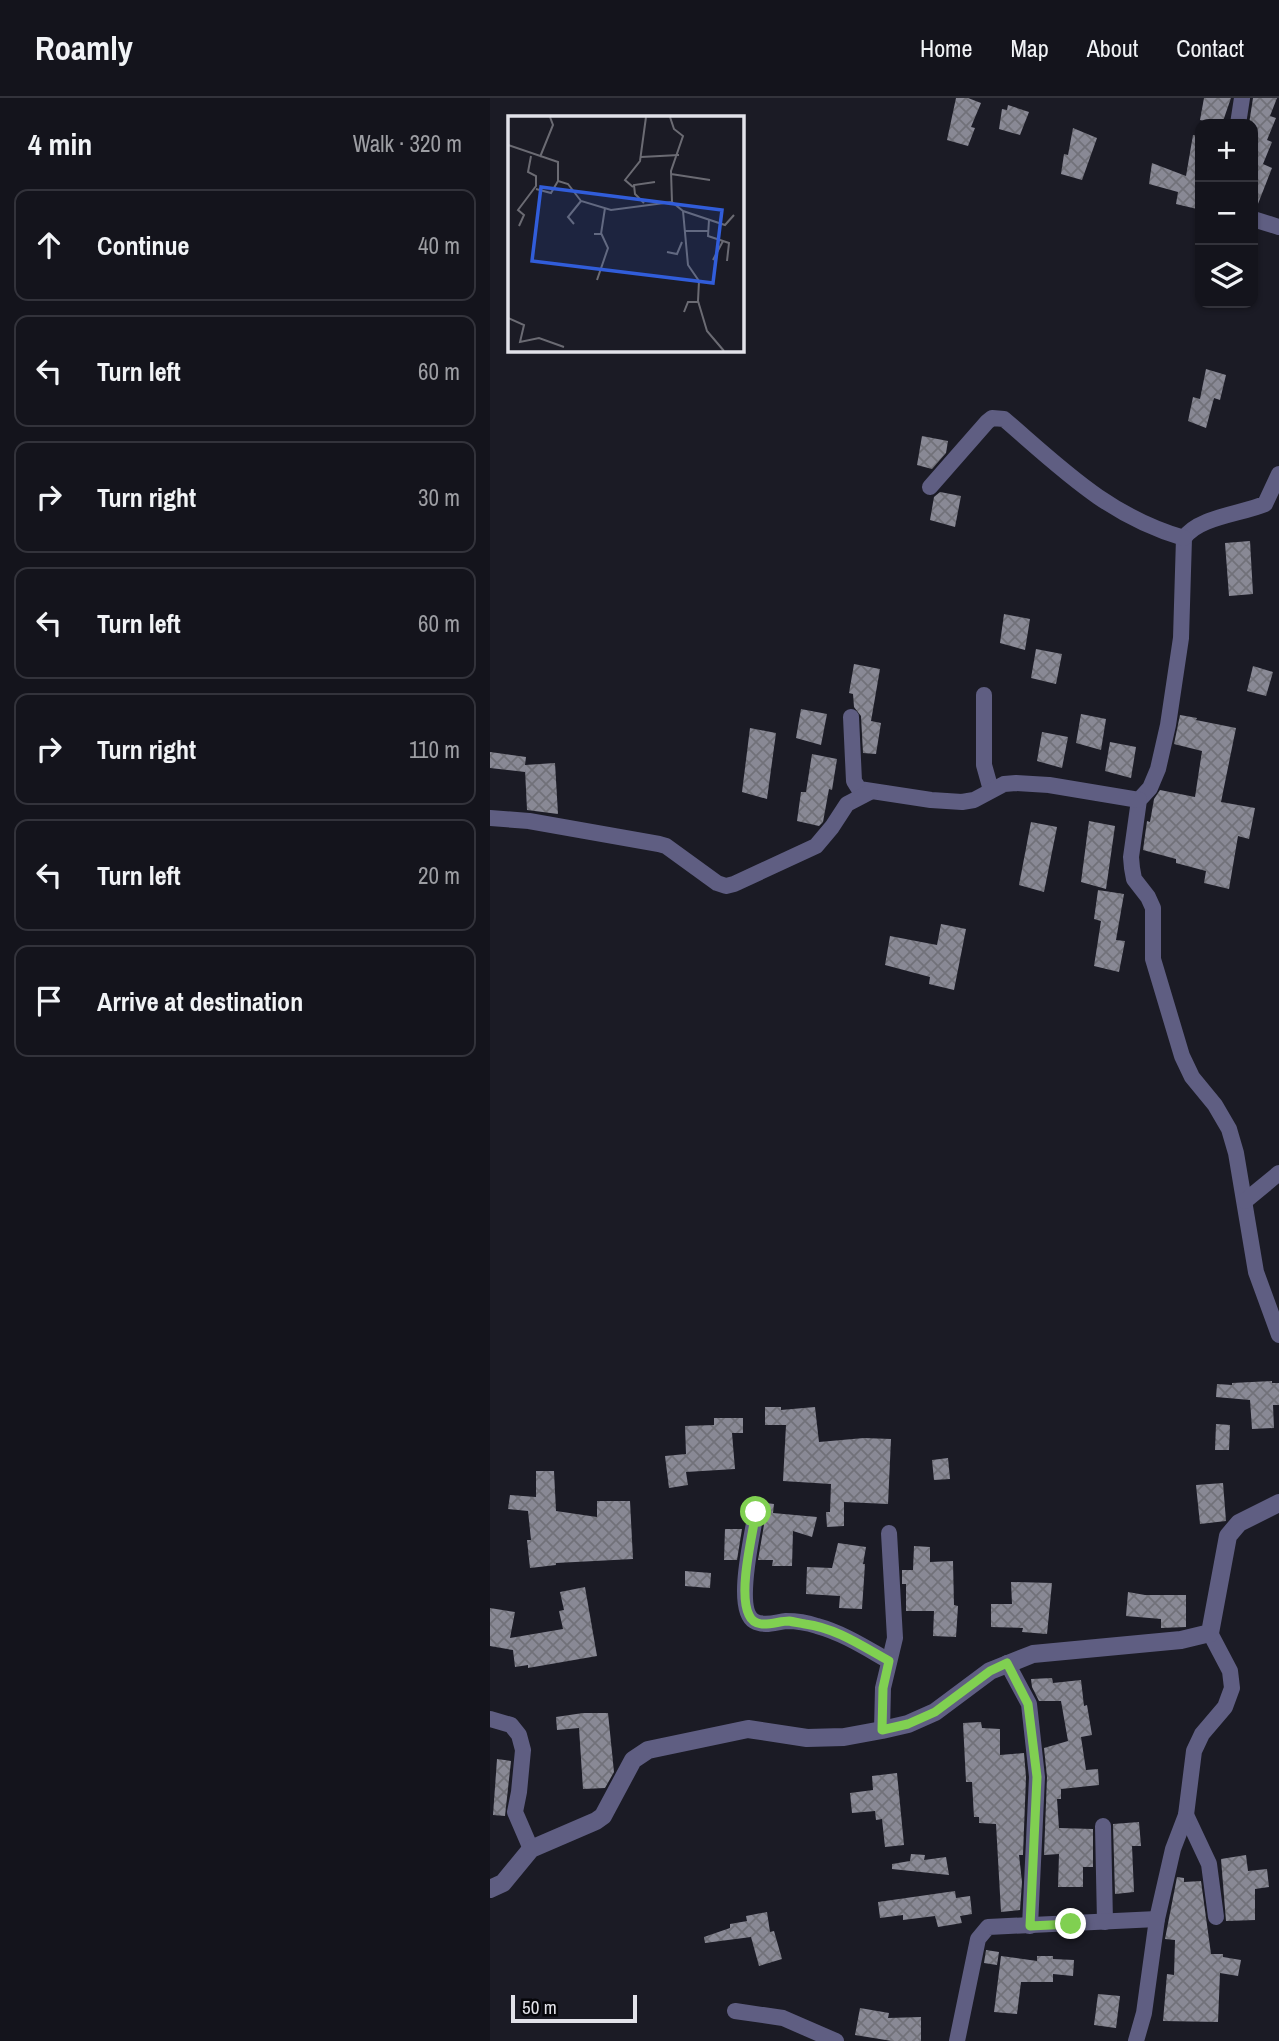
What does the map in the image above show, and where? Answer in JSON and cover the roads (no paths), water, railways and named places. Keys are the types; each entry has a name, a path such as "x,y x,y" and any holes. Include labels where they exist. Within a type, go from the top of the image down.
{"street":[{"path":"1239,119 1242,98"},
{"path":"1258,221 1279,228"},
{"path":"930,487 987,422 992,418 1004,419 1090,493 1146,525 1184,538"},
{"path":"1278,483 1265,504 1221,517 1189,531 1184,538 1181,638 1168,725 1158,769 1150,788 1139,800 1131,857 1134,879 1149,897 1153,908 1153,959 1182,1056 1192,1077 1215,1105 1228,1129 1236,1153 1256,1272 1279,1335"},
{"path":"984,695 984,765 991,790"},
{"path":"850,717 854,781 859,789 962,802 974,800 1004,784 1016,783 1049,785 1139,800"},
{"path":"490,818 529,821 666,846 717,883 726,886 754,876 816,846 847,804 870,792"},
{"path":"1245,1201 1279,1173"},
{"path":"1136,2041 1144,2012 1157,1919 1173,1849 1186,1815 1194,1751 1202,1734 1225,1707 1232,1688 1230,1671 1210,1633 1228,1536 1239,1523 1279,1503"},
{"path":"756,1512 744,1587 748,1615 754,1622 767,1625 787,1621 816,1625 841,1634 889,1661"},
{"path":"882,1730 883,1688 895,1638 889,1533"},
{"path":"490,1889 503,1883 531,1849 603,1816 633,1760 648,1751 748,1729 807,1738 845,1737 882,1730 908,1724 935,1712 990,1671 1033,1654 1181,1640 1210,1633"},
{"path":"1007,1663 1028,1704 1033,1729 1037,1777 1030,1926"},
{"path":"490,1719 511,1725 519,1735 523,1749 515,1812 531,1849"},
{"path":"1186,1815 1209,1864 1216,1917"},
{"path":"1103,1826 1105,1922"},
{"path":"957,2041 978,1939 988,1927 1157,1919"},
{"path":"736,2011 783,2018 836,2041"}]}
